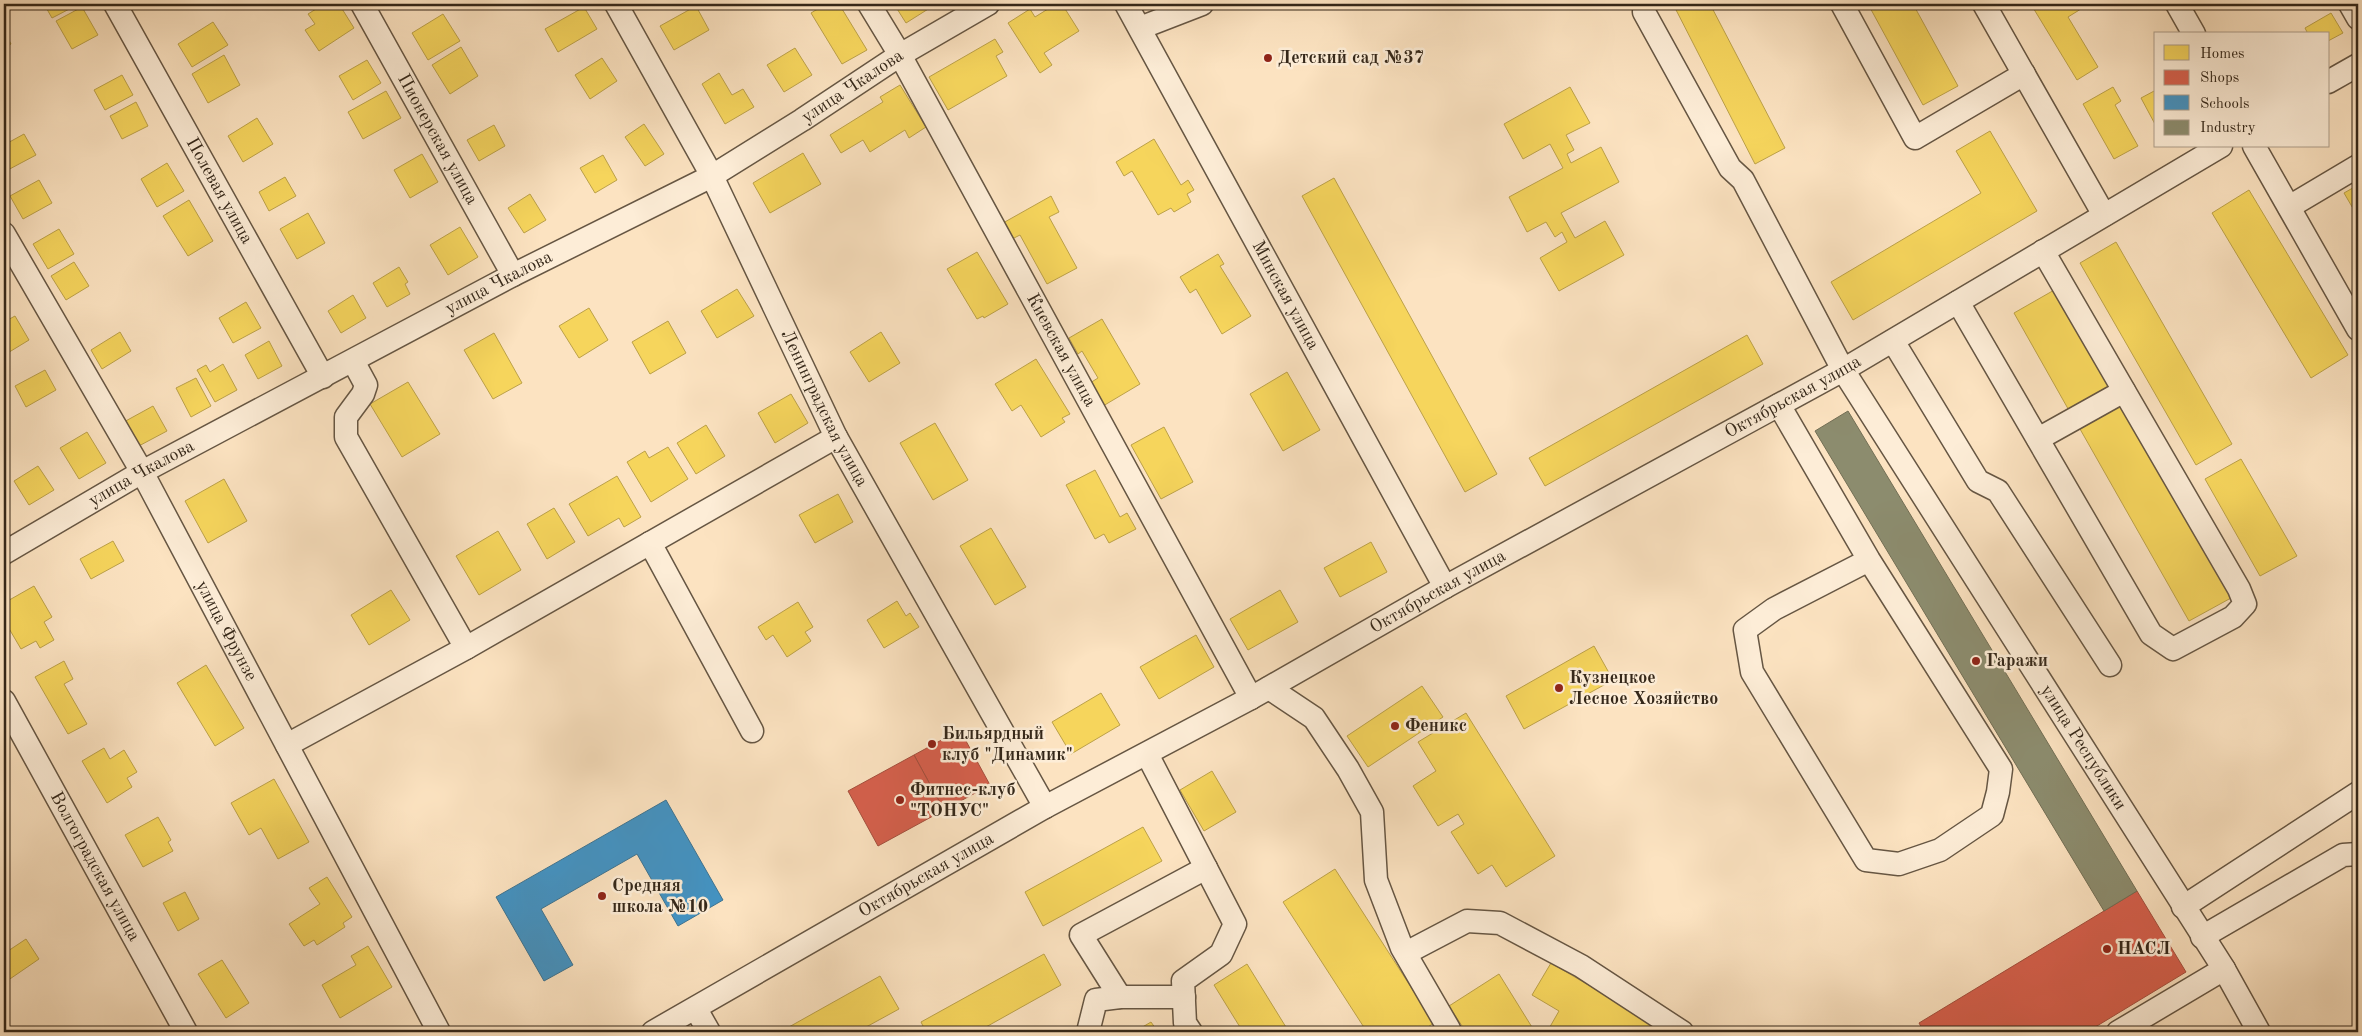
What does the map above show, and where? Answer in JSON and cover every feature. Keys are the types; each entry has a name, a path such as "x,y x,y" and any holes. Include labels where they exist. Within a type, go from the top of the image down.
{"street":[{"name":"Полевая улица","path":"115,4 323,377"},
{"name":"Пионерская улица","path":"362,4 513,275"},
{"name":"Ленинградская улица","path":"616,4 712,176 836,437 1045,807"},
{"name":"Киевская улица","path":"869,4 900,55 1260,693"},
{"name":"улица Чкалова","path":"4,553 142,472 513,275 712,176 802,120 900,55 988,4"},
{"name":"Минская улица","path":"1126,4 1446,587"},
{"path":"1140,28 1202,4"},
{"path":"1842,4 1915,138 2024,74"},
{"path":"1984,4 2104,215"},
{"path":"2177,4 2193,32"},
{"path":"2350,4 2358,18"},
{"name":"улица Республики","path":"1644,12 1730,168 1743,180 1843,370 2224,969 2258,1032"},
{"path":"2330,81 2358,66"},
{"name":"Октябрьская улица","path":"653,1032 1045,807 1260,693 1446,587 1843,370 2218,148"},
{"path":"2255,148 2358,329"},
{"path":"2289,207 2358,166"},
{"name":"улица Фрунзе","path":"4,234 142,472 439,1032"},
{"path":"1958,302 2151,634 2173,649 2233,616 2244,604 2239,589 2043,251"},
{"path":"1893,341 1978,481 1998,491 2110,665"},
{"path":"353,361 366,385 363,394 346,417 346,437 466,648"},
{"path":"2038,439 2124,391"},
{"path":"1779,405 1869,560 2001,769 1992,815 1940,850 1899,864 1866,860 1752,672 1746,630 1774,609 1869,560"},
{"path":"287,746 466,648 836,437"},
{"path":"650,543 752,731"},
{"path":"1260,693 1314,718 1348,769 1372,812 1376,880 1406,953 1449,1029 1447,1032"},
{"name":"Волгоградская улица","path":"4,701 186,1032"},
{"path":"1147,754 1234,924 1221,954 1183,981 1185,1023 1192,1032"},
{"path":"2183,907 2358,793"},
{"path":"2202,937 2343,855 2358,854"},
{"path":"1120,997 1081,935 1206,868"},
{"path":"1406,953 1467,921 1500,923 1581,966 1682,1032"},
{"path":"2118,1032 2224,969"},
{"path":"1091,1032 1089,1028 1096,1000 1120,997 1184,997"},
{"path":"696,1008 709,1032"}],"building: Homes":[{"path":"44,4 79,4 52,18"},
{"path":"324,4 339,4 354,28 319,51 305,30 315,24 308,14"},
{"path":"826,4 839,4 867,50 842,64 811,13"},
{"path":"894,4 931,4 933,6 906,23"},
{"path":"1056,4 1062,4 1079,31 1044,53 1052,65 1040,73 1008,23 1030,9 1035,17"},
{"path":"1673,4 1710,4 1785,148 1755,164"},
{"path":"1868,4 1913,4 1958,86 1923,105"},
{"path":"2036,4 2089,4 2068,17 2098,67 2077,80 2032,6"},
{"path":"696,6 709,30 674,50 660,26"},
{"path":"82,7 98,35 72,49 56,21"},
{"path":"584,7 597,29 558,52 545,29"},
{"path":"2331,13 2343,33 2330,40 2330,32 2307,32 2305,28"},
{"path":"443,14 460,41 428,60 412,33"},
{"path":"213,22 228,45 192,67 178,44"},
{"path":"4,31 11,44 4,48"},
{"path":"995,39 1003,52 996,56 1007,76 948,110 929,77"},
{"path":"461,47 478,76 450,94 432,65"},
{"path":"795,48 812,75 784,92 767,65"},
{"path":"224,55 240,85 208,103 192,74"},
{"path":"602,58 617,81 590,99 575,75"},
{"path":"367,60 381,83 353,100 339,76"},
{"path":"719,73 732,95 743,89 754,107 725,124 702,84"},
{"path":"122,75 133,95 105,110 94,90"},
{"path":"900,85 926,127 909,138 905,130 870,152 863,140 841,153 830,135 883,102 880,97"},
{"path":"1570,87 1590,123 1566,135 1574,150 1567,154 1571,163 1601,147 1619,182 1561,213 1575,238 1605,221 1624,255 1559,291 1540,258 1567,242 1562,232 1555,237 1546,222 1527,232 1509,197 1563,168 1550,144 1523,159 1504,124"},
{"path":"2113,87 2121,101 2115,105 2138,146 2114,159 2083,104"},
{"path":"386,91 401,118 363,139 348,112"},
{"path":"2154,91 2154,122 2141,98"},
{"path":"136,102 148,126 122,139 110,116"},
{"path":"257,118 273,144 243,162 228,136"},
{"path":"644,124 664,154 645,166 625,137"},
{"path":"494,125 505,146 479,161 467,140"},
{"path":"1990,131 2037,211 1853,320 1831,282 1981,193 1956,151"},
{"path":"24,134 36,155 4,172 4,145"},
{"path":"1154,139 1181,185 1188,180 1194,190 1187,194 1191,202 1174,212 1171,208 1158,215 1132,171 1124,176 1116,162"},
{"path":"803,153 821,184 770,213 753,183"},
{"path":"422,154 438,182 410,198 394,170"},
{"path":"603,155 617,180 595,193 580,168"},
{"path":"167,163 184,191 157,207 141,179"},
{"path":"285,177 296,196 269,211 259,192"},
{"path":"1334,178 1497,474 1465,492 1302,196"},
{"path":"39,180 52,203 23,219 10,196"},
{"path":"2358,185 2358,217 2344,193"},
{"path":"2249,190 2348,355 2311,378 2212,213"},
{"path":"530,194 546,220 524,233 508,208"},
{"path":"1051,196 1059,212 1049,217 1077,268 1047,284 1020,235 1012,239 1003,223"},
{"path":"189,200 213,241 188,256 163,216"},
{"path":"308,213 325,243 297,259 280,229"},
{"path":"460,227 478,257 448,275 430,245"},
{"path":"59,229 74,254 48,269 33,244"},
{"path":"2116,242 2232,444 2196,465 2080,263"},
{"path":"977,252 1008,304 984,318 983,316 977,319 947,269"},
{"path":"1218,254 1224,264 1220,266 1251,316 1222,334 1196,289 1190,293 1180,277"},
{"path":"74,262 89,286 66,300 51,276"},
{"path":"399,267 408,282 405,284 410,294 387,307 373,283"},
{"path":"737,289 754,316 717,338 701,311"},
{"path":"2056,289 2113,390 2071,414 2014,313"},
{"path":"353,295 366,318 341,333 328,311"},
{"path":"246,302 261,328 233,343 219,318"},
{"path":"589,308 608,340 579,358 559,326"},
{"path":"15,316 29,340 6,354 4,351 4,322"},
{"path":"1102,319 1140,384 1103,406 1090,383 1098,378 1082,351 1078,354 1069,338"},
{"path":"668,321 686,353 650,374 632,342"},
{"path":"120,332 131,351 102,369 91,350"},
{"path":"881,332 900,363 869,382 850,352"},
{"path":"494,333 522,383 493,399 464,350"},
{"path":"1747,335 1763,364 1545,486 1529,458"},
{"path":"269,341 282,366 258,379 245,355"},
{"path":"1036,359 1070,414 1062,418 1065,422 1041,437 1021,405 1012,411 995,384"},
{"path":"223,364 237,390 215,402 197,370 206,365 210,372"},
{"path":"45,370 56,390 26,407 15,386"},
{"path":"1287,372 1320,430 1283,451 1250,394"},
{"path":"196,378 211,406 191,417 176,388"},
{"path":"408,382 440,434 402,457 370,404"},
{"path":"791,394 808,423 775,443 758,413"},
{"path":"2122,405 2231,598 2189,621 2080,429"},
{"path":"153,406 167,431 135,448 122,423"},
{"path":"935,423 968,480 933,500 900,443"},
{"path":"706,425 725,456 696,474 677,443"},
{"path":"1164,427 1193,482 1161,499 1131,445"},
{"path":"87,432 106,463 79,479 60,448"},
{"path":"668,447 688,479 651,502 627,462 645,451 649,458"},
{"path":"2241,459 2297,556 2260,576 2205,479"},
{"path":"38,466 54,490 29,505 14,481"},
{"path":"1095,470 1120,517 1127,513 1136,529 1109,543 1104,534 1095,539 1066,485"},
{"path":"617,476 641,517 624,527 619,518 588,536 569,504"},
{"path":"224,479 247,521 208,543 185,501"},
{"path":"838,494 853,522 815,543 799,515"},
{"path":"554,508 575,542 547,559 527,524"},
{"path":"991,528 1026,587 995,605 960,546"},
{"path":"498,531 521,570 479,595 456,556"},
{"path":"113,541 124,561 91,579 80,559"},
{"path":"1371,542 1387,572 1340,597 1324,568"},
{"path":"34,586 52,617 44,622 54,640 40,648 36,641 21,649 4,620 4,603"},
{"path":"391,590 410,620 369,645 351,615"},
{"path":"1280,590 1298,622 1248,650 1230,619"},
{"path":"897,601 906,616 910,613 919,627 884,648 867,620"},
{"path":"798,602 813,627 805,632 811,641 787,657 773,635 766,640 758,627"},
{"path":"1196,635 1214,667 1159,699 1140,667"},
{"name":"Кузнецкое Лесное Хозяйство","path":"1594,646 1613,680 1524,729 1506,696"},
{"path":"64,661 73,679 64,684 87,724 68,734 35,677"},
{"path":"206,665 244,728 215,746 177,683"},
{"name":"Феникс","path":"1422,686 1443,717 1368,767 1347,736"},
{"path":"1101,693 1120,725 1071,754 1052,722"},
{"path":"1466,713 1555,856 1506,887 1492,865 1478,874 1451,832 1464,824 1458,814 1438,826 1413,786 1436,771 1418,742"},
{"path":"104,748 110,759 124,750 137,772 127,778 132,787 107,803 82,761"},
{"path":"1212,771 1236,812 1204,831 1180,790"},
{"path":"274,779 309,842 278,859 261,828 249,835 231,803"},
{"path":"158,817 171,840 168,842 173,851 143,867 125,835"},
{"path":"1143,827 1162,861 1043,926 1025,892"},
{"path":"1335,869 1434,1023 1420,1032 1367,1032 1283,902"},
{"path":"327,877 352,917 343,923 345,927 317,945 314,940 304,946 289,924 320,904 309,888"},
{"path":"185,892 199,919 178,931 163,903"},
{"path":"26,939 39,959 4,983 4,945 8,951"},
{"path":"368,946 392,987 340,1018 322,985 356,965 351,956"},
{"path":"1044,954 1061,985 977,1032 926,1032 921,1022"},
{"path":"222,960 249,1003 226,1018 198,974"},
{"path":"1551,963 1658,1026 1654,1032 1547,1032 1559,1011 1532,995"},
{"path":"1247,964 1289,1032 1243,1032 1214,985"},
{"path":"1499,974 1535,1032 1466,1032 1449,1006"},
{"path":"880,976 899,1009 857,1032 780,1032"},
{"path":"1151,1022 1158,1032 1134,1032"}],"building: Shops":[{"path":"960,730 990,785 944,810 914,755"},
{"path":"914,755 944,810 878,846 848,791"},
{"name":"НАСЛ","path":"2137,891 2186,972 2087,1032 1924,1032 1919,1023"}],"building: Schools":[{"path":"666,800 723,900 678,926 637,854 541,909 573,965 544,981 496,897"}],"building: Industry":[{"name":"Гаражи","path":"1848,411 2137,891 2104,911 1815,431"}],"place":[{"name":"Детский сад №37","path":"1268,58"},
{"name":"Гаражи","path":"1976,661"},
{"name":"Кузнецкое Лесное Хозяйство","path":"1559,688"},
{"name":"Феникс","path":"1395,726"},
{"name":"Бильярдный клуб \"Динамик\"","path":"932,744"},
{"name":"Фитнес-клуб \"ТОНУС\"","path":"900,800"},
{"name":"Средняя школа №10","path":"602,896"},
{"name":"НАСЛ","path":"2107,949"}]}
